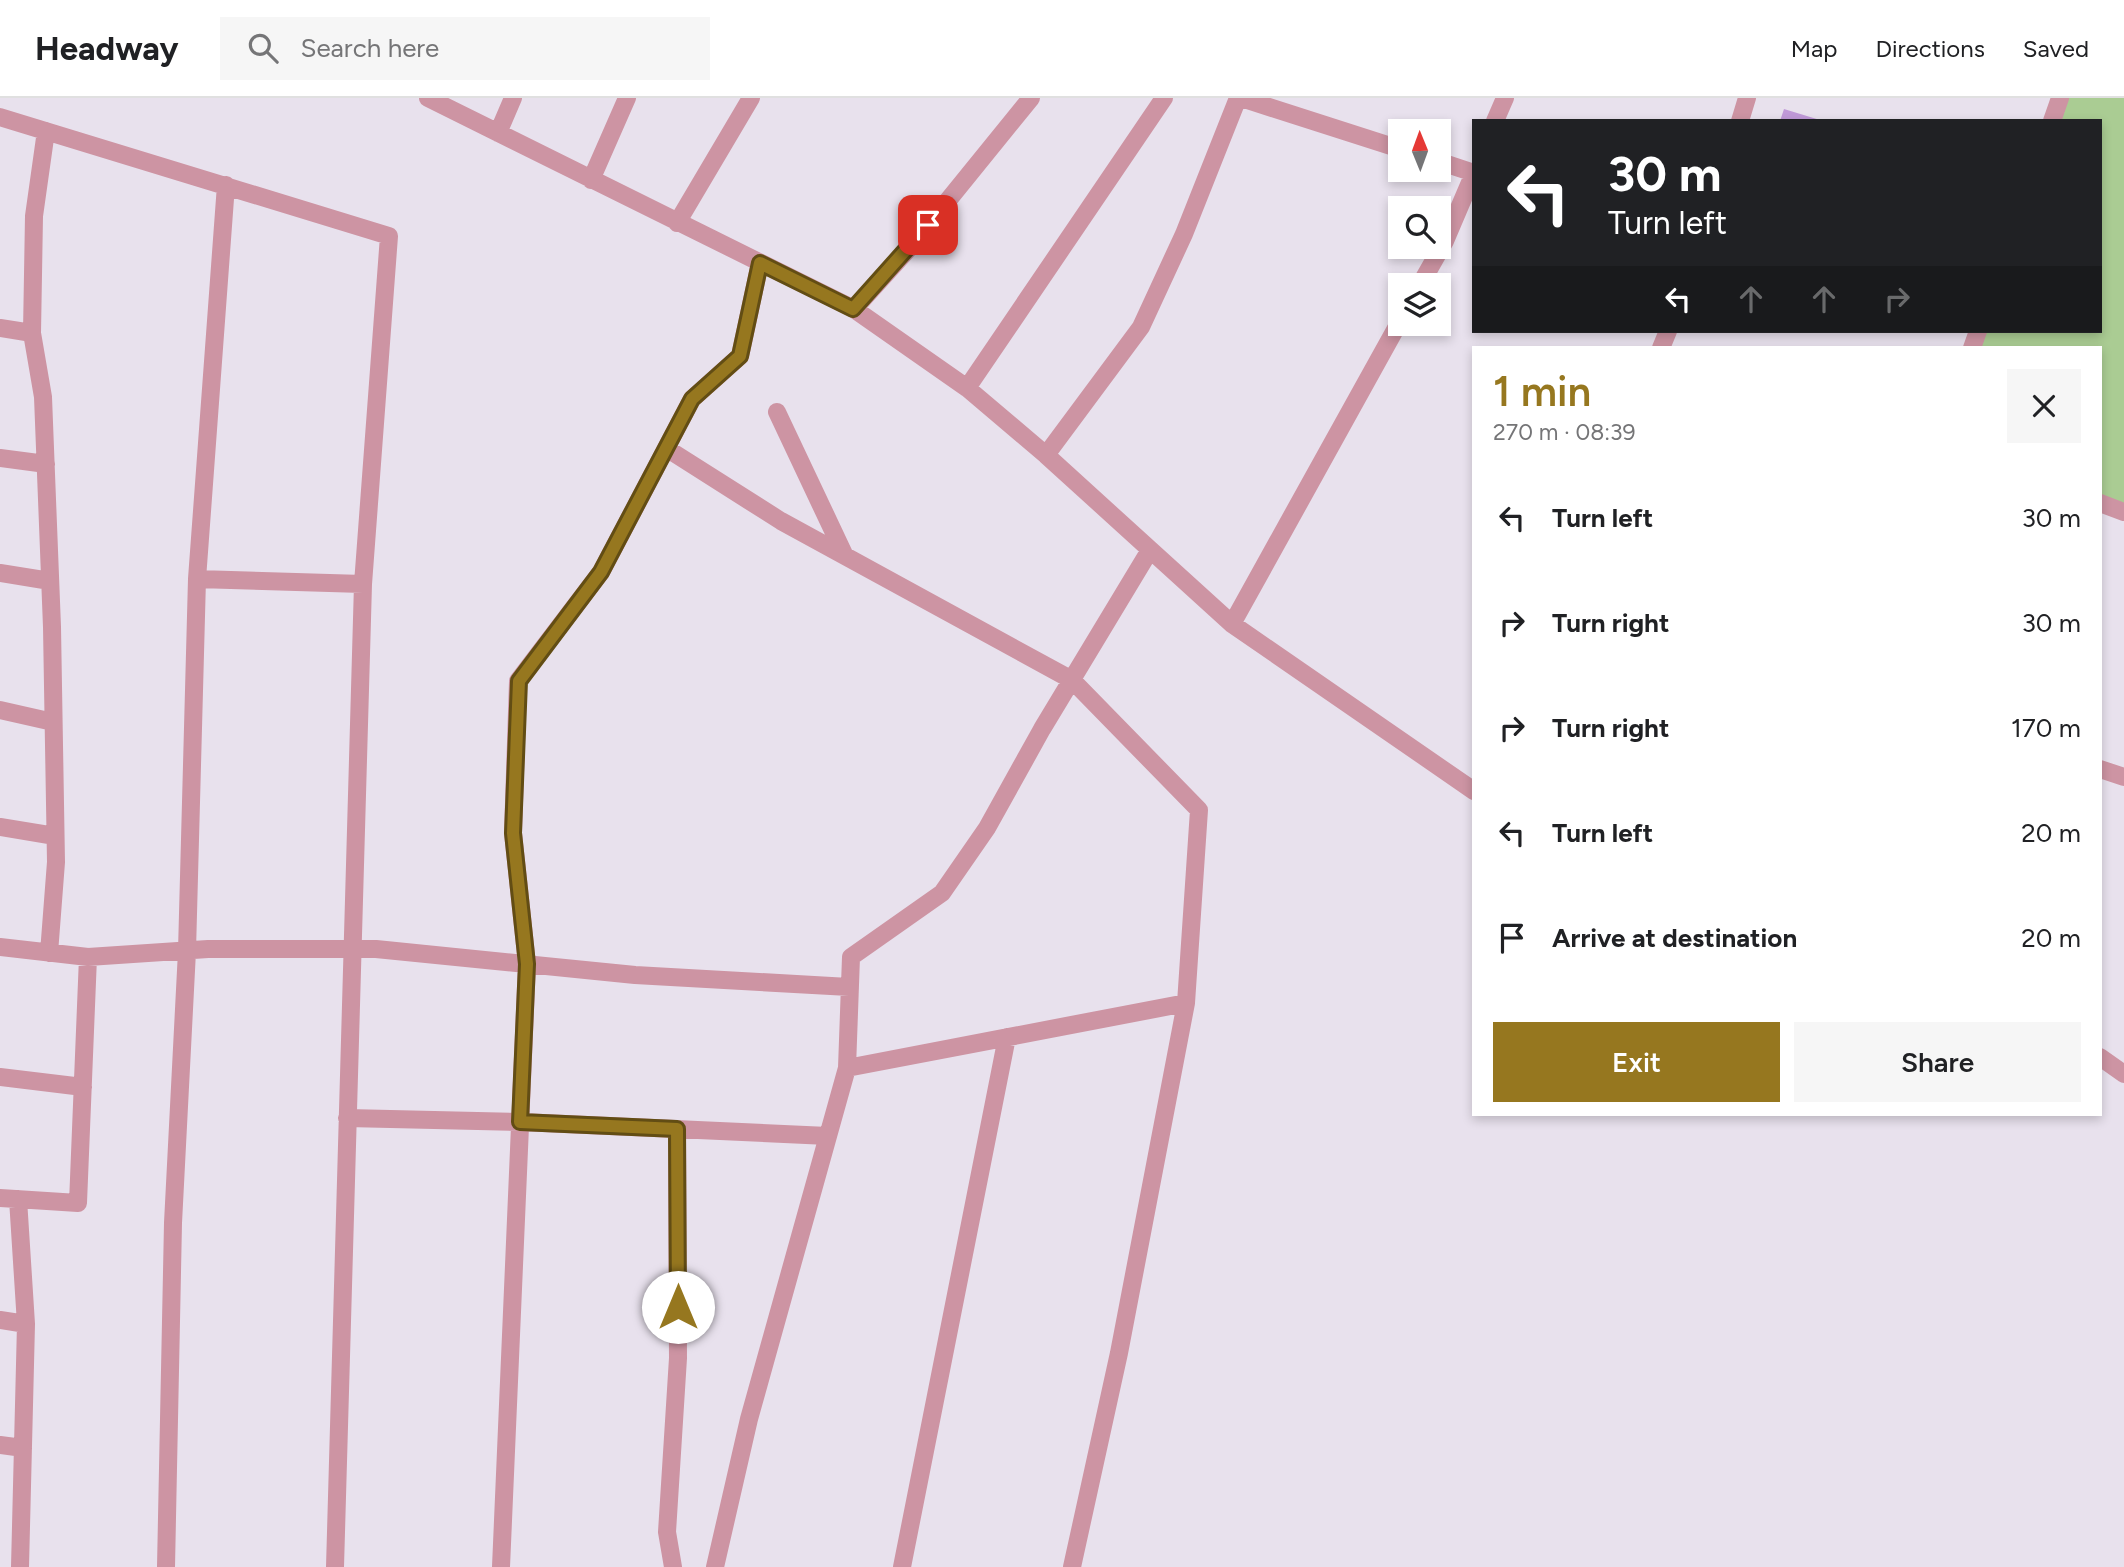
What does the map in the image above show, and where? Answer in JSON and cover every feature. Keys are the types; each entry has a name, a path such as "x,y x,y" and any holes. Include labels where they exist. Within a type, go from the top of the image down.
{"street":[{"path":"428,98 853,309 967,388 1046,455 1232,624 1472,790"},
{"path":"498,133 513,98"},
{"path":"592,180 627,98"},
{"path":"677,223 751,98"},
{"path":"853,309 911,246 1031,98"},
{"path":"967,388 1164,98"},
{"path":"1046,455 1141,327 1184,234 1239,98 1388,145"},
{"path":"1496,119 1505,98"},
{"path":"1741,119 1748,98"},
{"path":"2053,119 2060,98"},
{"path":"0,117 389,236 363,584 335,1567"},
{"path":"47,131 34,216 32,333 43,397 50,581 56,862 49,953"},
{"path":"1451,166 1472,172"},
{"path":"1427,273 1445,241 1472,178"},
{"path":"166,1567 173,1223 187,951 197,579 226,186"},
{"path":"501,1567 527,964 513,833 519,681 601,572 692,399 740,356 760,263"},
{"path":"0,328 32,333"},
{"path":"1232,624 1392,336"},
{"path":"777,412 844,554"},
{"path":"666,448 781,521 1072,680 1199,810 1186,1003 1119,1353 1072,1567"},
{"path":"0,458 46,464"},
{"path":"2102,504 2124,512"},
{"path":"715,1567 749,1419 847,1068 851,957 942,893 987,828 1150,550"},
{"path":"0,573 50,581"},
{"path":"197,579 363,584"},
{"path":"0,710 53,722"},
{"path":"2102,770 2124,777"},
{"path":"0,827 55,836"},
{"path":"0,947 88,957 187,951 376,949 635,975 849,987"},
{"path":"20,1567 26,1324 9,1198 78,1203 88,957"},
{"path":"847,1068 1186,1003"},
{"path":"902,1567 1007,1037"},
{"path":"2102,1058 2124,1074"},
{"path":"0,1077 83,1087"},
{"path":"347,1118 520,1122 828,1136"},
{"path":"673,1567 667,1532 678,1358 677,1129"},
{"path":"0,1320 26,1324"},
{"path":"0,1445 23,1448"}],"green space":[{"path":"2060,98 2124,98 2124,512 2102,504 2102,346 1973,346 1977,333 2102,333 2102,119 2053,119"}],"building":[{"path":"1784,109 1817,119 1781,119"}],"route":[{"path":"678,1307 677,1129 520,1122 527,964 513,833 519,681 601,572 692,399 740,356 760,263 853,309 928,225"}]}
